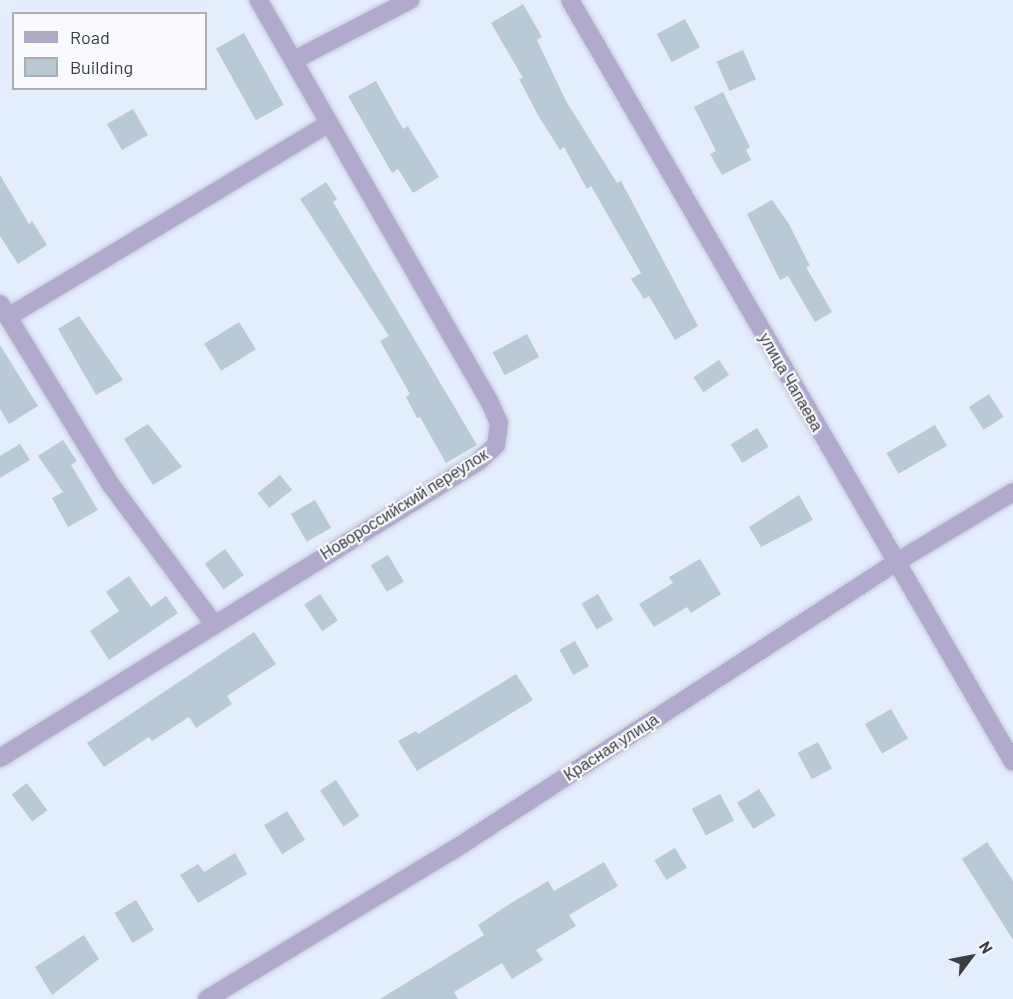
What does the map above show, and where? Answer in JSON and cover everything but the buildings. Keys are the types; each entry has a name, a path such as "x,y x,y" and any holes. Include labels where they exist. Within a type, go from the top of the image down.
{"street":[{"name":"Новороссийский переулок","path":"0,758 213,623 479,461 496,445 499,423 489,401 258,0"},
{"path":"294,60 410,0"},
{"name":"улица Чапаева","path":"570,0 895,563 1013,762"},
{"path":"213,623 111,485 4,311 329,123"},
{"name":"Красная улица","path":"207,999 458,847 895,563 1013,492"}]}
